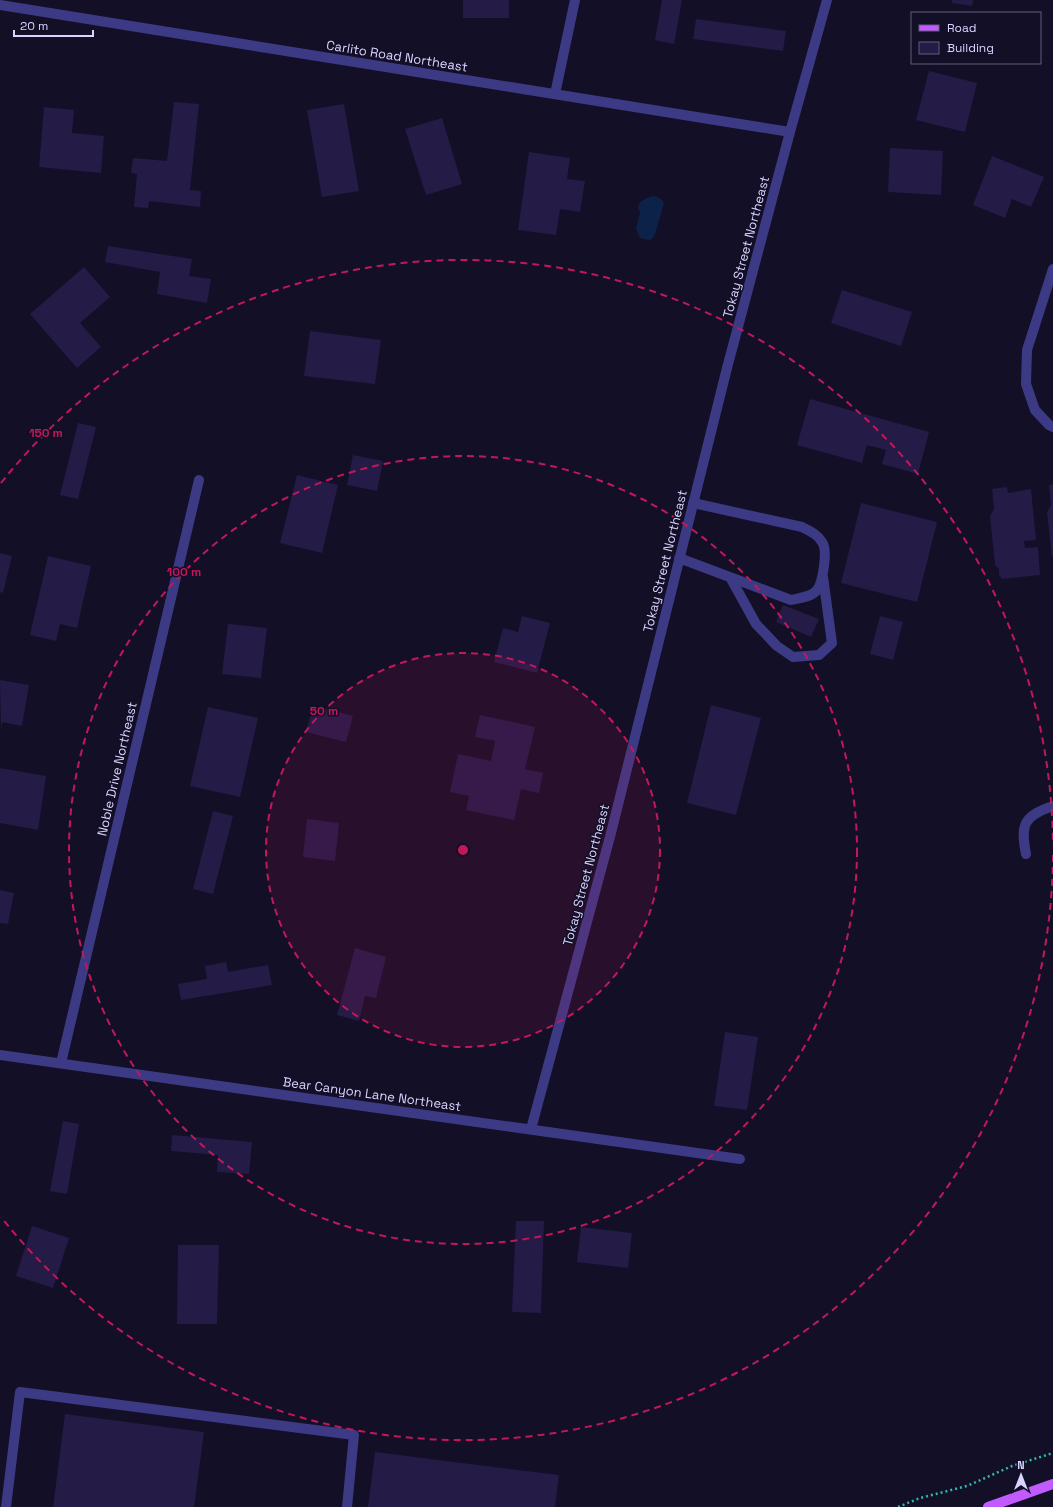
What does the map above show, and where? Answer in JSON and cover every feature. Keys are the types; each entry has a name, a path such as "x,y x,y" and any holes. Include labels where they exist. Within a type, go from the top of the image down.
{"main road":[{"path":"988,1507 1053,1484"}],"street":[{"path":"555,94 575,0"},
{"name":"Tokay Street Northeast","path":"531,1129 611,833 727,368 827,0"},
{"name":"Carlito Road Northeast","path":"0,5 790,132"},
{"path":"1053,269 1027,350 1026,384 1035,410 1049,425 1053,427"},
{"name":"Noble Drive Northeast","path":"61,1063 199,480"},
{"path":"693,503 802,527 815,533 823,543 823,577 832,643 819,655 793,657 777,646 756,624 730,577"},
{"path":"680,558 791,600 807,596 817,591 823,577"},
{"path":"1026,854 1022,837 1026,822 1036,812 1053,806"},
{"name":"Bear Canyon Lane Northeast","path":"0,1055 740,1158"},
{"path":"6,1507 20,1392 354,1435 347,1507"}],"path":[{"path":"898,1507 920,1498 967,1486 1012,1466 1053,1453"}],"water":[{"path":"653,196 659,198 664,203 655,234 652,239 648,240 640,238 636,229 640,213 638,206 646,198"}],"building":[{"path":"463,0 509,0 509,18 463,18"},
{"path":"662,0 682,0 674,44 655,40"},
{"path":"952,0 973,0 972,6 952,3"},
{"path":"696,19 786,31 783,51 693,39"},
{"path":"929,71 977,83 965,132 916,120"},
{"path":"174,102 199,104 190,190 201,191 200,207 149,201 148,208 134,207 137,174 131,173 133,158 167,161"},
{"path":"344,104 359,191 322,197 307,110"},
{"path":"44,107 74,110 72,133 104,136 101,173 39,167"},
{"path":"442,118 462,184 426,195 405,129"},
{"path":"890,148 943,151 941,195 888,192"},
{"path":"529,152 570,158 567,179 585,181 580,212 560,209 556,235 518,230"},
{"path":"992,156 1044,177 1031,207 1012,199 1005,218 973,205"},
{"path":"108,246 192,259 189,276 211,279 207,303 157,294 160,272 105,262"},
{"path":"84,267 110,297 80,323 101,347 77,368 30,314"},
{"path":"842,290 912,312 901,346 831,323"},
{"path":"310,331 381,340 375,384 304,376"},
{"path":"810,399 929,432 918,474 882,464 886,450 867,445 862,463 797,445"},
{"path":"78,423 96,427 78,499 60,495"},
{"path":"353,455 383,461 377,491 347,485"},
{"path":"297,475 338,485 322,553 280,543"},
{"path":"1053,484 1052,557 1047,512 1051,505 1049,485"},
{"path":"1007,487 1008,493 1031,489 1036,540 1024,541 1025,548 1038,547 1040,575 1002,579 999,575 999,569 995,565 990,516 994,509 992,489"},
{"path":"861,503 937,522 917,602 841,583"},
{"path":"0,553 12,556 3,593 0,592"},
{"path":"48,556 91,566 77,628 60,624 56,641 30,635"},
{"path":"783,605 819,619 811,637 776,622"},
{"path":"522,616 550,623 537,673 494,662 503,628 518,632"},
{"path":"880,616 903,622 893,660 870,654"},
{"path":"228,624 267,628 261,678 222,674"},
{"path":"0,680 29,685 22,726 2,722 1,731"},
{"path":"711,705 761,718 736,815 687,803"},
{"path":"313,706 353,716 346,742 306,732"},
{"path":"208,707 258,718 240,797 190,786"},
{"path":"480,715 535,727 525,769 543,773 539,793 521,789 514,820 466,810 469,796 450,792 458,754 491,761 495,741 475,737"},
{"path":"0,768 46,776 38,830 0,823"},
{"path":"213,811 233,816 213,894 193,889"},
{"path":"307,819 339,823 335,861 303,857"},
{"path":"0,890 14,893 8,924 0,923"},
{"path":"355,948 386,957 376,998 365,996 359,1021 337,1015"},
{"path":"226,962 228,972 268,965 272,985 181,1000 178,984 207,979 205,966"},
{"path":"725,1032 758,1037 747,1110 714,1106"},
{"path":"63,1121 79,1124 67,1194 50,1191"},
{"path":"172,1135 252,1142 249,1174 217,1172 218,1155 171,1151"},
{"path":"516,1221 544,1221 541,1313 512,1312"},
{"path":"32,1226 69,1238 53,1288 16,1276"},
{"path":"581,1227 632,1233 628,1268 577,1262"},
{"path":"178,1245 219,1245 217,1324 177,1324"},
{"path":"65,1414 204,1432 194,1507 53,1507"},
{"path":"375,1452 559,1475 555,1507 368,1507"}]}
